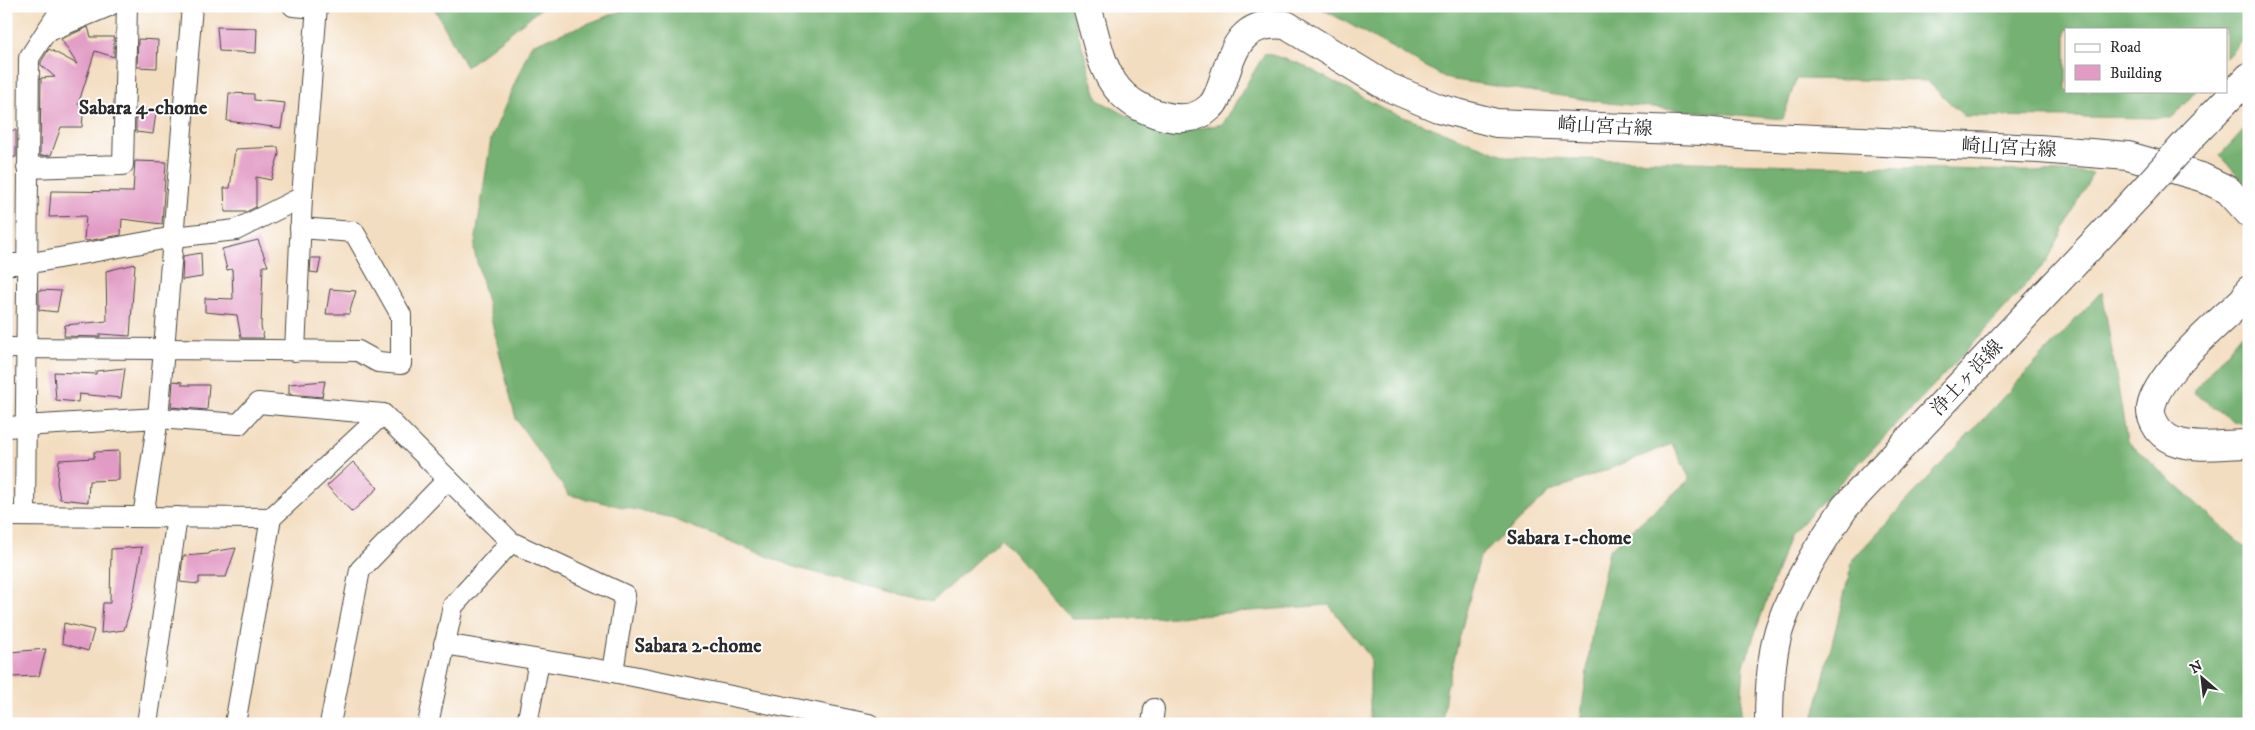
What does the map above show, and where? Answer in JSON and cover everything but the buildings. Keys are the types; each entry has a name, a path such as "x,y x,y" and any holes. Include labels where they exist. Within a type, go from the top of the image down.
{"main road":[{"name":"崎山宮古線","path":"1087,6 1112,84 1130,103 1148,112 1170,117 1192,118 1210,107 1218,97 1232,54 1241,38 1255,28 1272,24 1286,25 1386,86 1438,108 1496,123 2039,149 2128,156 2201,177 2219,185 2228,190 2249,213"},
{"name":"浄土ヶ浜線","path":"1768,724 1769,686 1781,623 1813,555 1845,507 2249,77"},
{"path":"2249,290 2244,299 2165,377 2155,393 2151,409 2154,423 2163,434 2174,441 2188,445 2249,444"}],"street":[{"path":"63,6 29,58 26,264 16,349 16,516 271,518"},
{"path":"46,32 109,6"},
{"path":"28,168 124,165 127,6"},
{"path":"143,517 158,418 192,6"},
{"path":"293,6 316,7 300,228 294,351"},
{"path":"6,264 26,264 174,237 236,230 302,197"},
{"path":"16,349 358,351 378,362 401,364 401,315 354,232 300,228"},
{"path":"15,427 158,418 239,424 258,403 383,414 511,542 625,595 613,672"},
{"path":"235,724 271,518 383,414"},
{"path":"330,724 360,570 448,478"},
{"path":"148,724 177,517"},
{"path":"428,724 453,606 511,542"},
{"path":"444,644 613,672 801,717 869,724"},
{"path":"527,724 539,661"}],"green space":[{"path":"433,6 544,6 466,67"},
{"path":"634,6 1070,6 1098,100 1164,135 1223,124 1265,53 1301,64 1388,111 1509,157 2093,173 2047,261 1956,362 1789,536 1744,665 1740,724 1580,724 1592,632 1609,550 1690,479 1672,444 1550,492 1480,557 1446,691 1442,724 1370,724 1370,657 1329,605 1160,618 1072,619 1001,538 932,602 797,568 668,517 569,495 516,419 474,250 491,139 531,45"},
{"path":"1163,6 1255,6 1233,9 1165,10"},
{"path":"1317,6 2249,6 2249,33 2228,56 2228,28 2065,28 2065,92 2195,92 2172,118 1964,116 1927,81 1796,79 1783,119 1608,103 1448,79"},
{"path":"2249,124 2249,188 2220,155"},
{"path":"2102,291 2127,441 2249,551 2249,724 1812,724 1853,559"},
{"path":"2249,326 2249,426 2233,421 2193,392"}],"district":[{"name":"Sabara 4-chome","path":"143,108"},
{"name":"Sabara 1-chome","path":"1569,538"},
{"name":"Sabara 2-chome","path":"698,646"}]}
